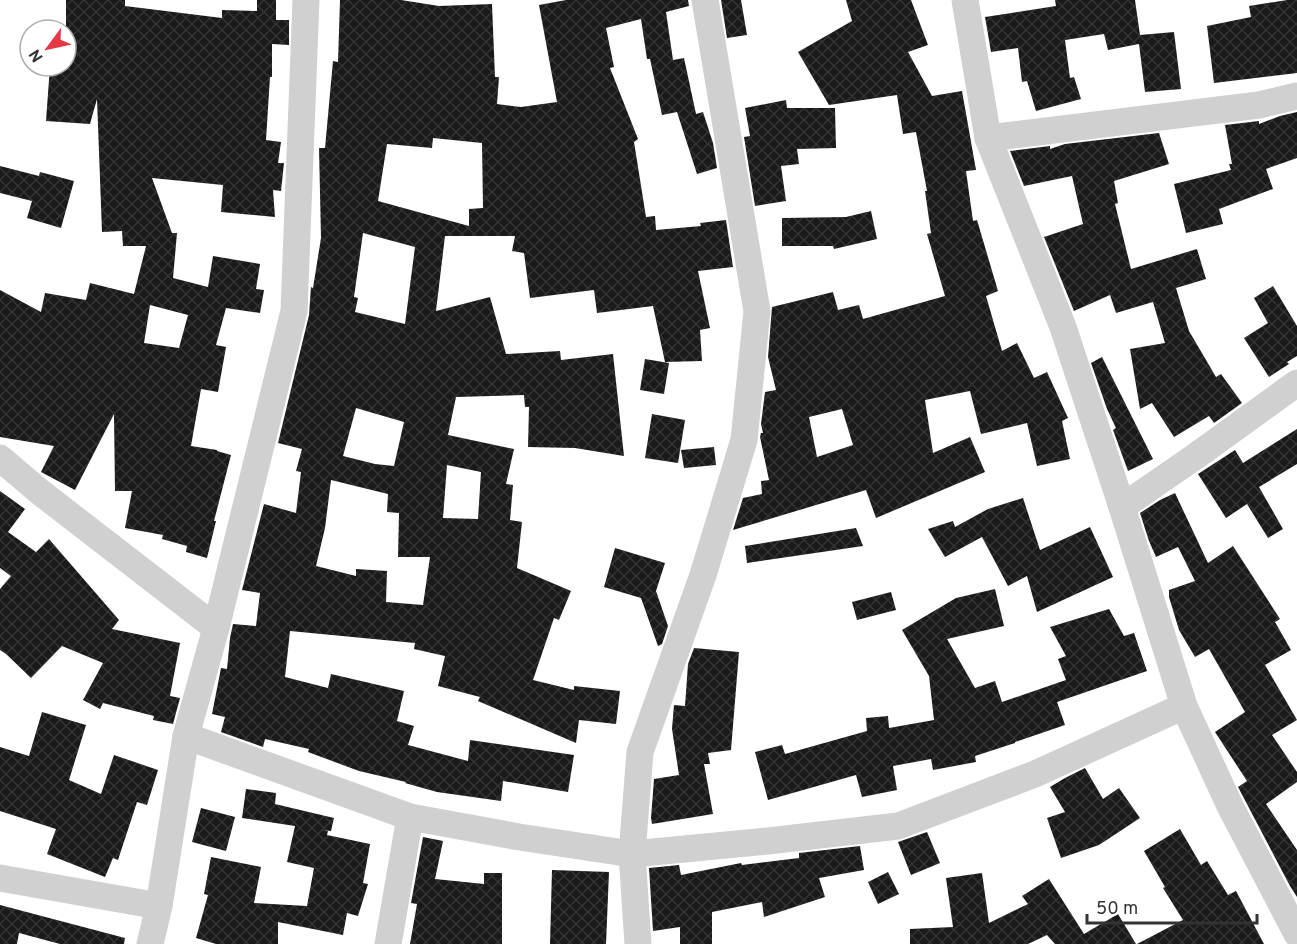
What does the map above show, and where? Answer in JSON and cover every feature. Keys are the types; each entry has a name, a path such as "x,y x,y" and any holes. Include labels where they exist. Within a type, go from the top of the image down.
{"street":[{"path":"150,944 159,906 186,736 216,628 294,311 306,0"},
{"path":"638,944 632,854 640,752 704,574 744,441 757,311 705,0"},
{"path":"965,0 988,138 1063,327 1184,706 1230,806 1297,934"},
{"path":"988,138 1259,105 1297,96"},
{"path":"1122,507 1297,383"},
{"path":"0,458 40,492 216,628"},
{"path":"186,736 410,817 519,837 632,854 898,826 1035,774 1184,706"},
{"path":"388,944 410,817"},
{"path":"0,878 159,906"}],"building":[{"path":"66,0 125,0 125,6 222,18 222,10 257,11 257,0 276,0 276,20 289,20 289,45 272,44 272,77 270,77 266,140 281,142 278,163 284,163 281,191 273,190 275,217 221,212 223,185 152,178 172,233 177,233 173,278 208,287 213,256 260,264 256,289 264,290 260,313 226,308 216,345 226,347 218,392 201,389 191,446 217,450 231,455 207,558 186,552 187,546 162,539 163,535 125,528 132,491 115,491 114,414 75,490 41,472 54,446 0,437 0,290 41,312 45,293 86,300 90,283 134,294 146,246 123,246 122,231 102,232 97,99 90,124 46,121 49,78 78,78 78,18 66,18","holes":["150,305 188,315 179,348 144,343"]},
{"path":"340,0 401,0 439,6 492,4 495,77 499,77 497,104 521,107 557,102 539,5 566,0 688,0 689,6 666,12 673,60 684,58 696,114 703,112 713,143 717,168 697,174 677,112 662,115 650,59 647,59 641,19 606,28 614,67 610,68 638,139 634,142 646,217 655,216 656,230 701,226 700,223 726,220 733,267 698,271 710,328 700,330 702,361 665,362 653,306 597,313 594,290 530,298 524,253 512,251 515,236 445,236 436,311 490,297 506,354 560,351 561,360 613,354 624,456 575,448 528,447 529,407 525,407 524,395 456,397 448,435 514,449 506,484 513,485 510,520 522,522 517,568 571,591 559,620 554,618 533,680 574,690 574,686 620,691 616,724 579,720 576,743 478,701 480,697 438,686 445,656 414,649 415,643 290,631 285,677 328,688 331,674 404,691 397,721 414,726 408,745 468,761 470,740 574,755 568,792 503,781 501,801 437,792 359,771 308,752 309,749 265,739 263,747 221,732 225,717 212,714 221,668 227,669 233,624 256,626 260,593 242,590 264,504 296,513 301,472 296,471 302,449 278,443 309,315 311,287 313,288 321,238 319,148 325,148 333,61 338,62","holes":["433,138 482,143 483,208 469,209 469,226 378,201 387,144 432,148","363,233 415,247 405,324 355,312 358,298 354,297","356,408 404,422 394,466 343,456","447,465 481,472 478,519 443,518","331,480 388,494 387,512 399,513 398,557 430,557 423,605 386,602 387,571 356,569 356,576 316,566 325,528"]},
{"path":"721,0 741,0 747,35 727,38"},
{"path":"846,0 911,0 928,45 908,52 932,96 962,91 976,170 966,171 973,221 977,220 998,291 986,296 1002,351 1017,343 1034,378 1047,372 1068,418 1062,421 1070,459 1037,466 1027,423 981,434 970,391 925,400 933,453 970,437 985,472 876,518 866,490 733,530 743,498 762,494 761,481 769,480 760,437 763,433 761,424 765,392 776,390 768,357 772,307 833,292 838,310 859,305 863,319 945,296 927,234 931,233 925,191 927,191 916,132 903,134 897,95 829,105 798,52 852,21","holes":["842,409 853,445 817,457 809,417"]},
{"path":"1055,0 1135,0 1140,35 1174,32 1181,89 1145,92 1139,44 1108,50 1104,34 1065,40 1070,78 1074,77 1081,99 1036,111 1027,81 1022,82 1018,48 991,52 985,17 1056,6"},
{"path":"1297,0 1297,73 1214,83 1207,26 1251,17 1249,6"},
{"path":"786,100 787,108 835,108 836,148 797,149 799,164 781,166 786,201 755,206 744,137 750,136 745,108"},
{"path":"1297,112 1297,158 1266,169 1273,189 1219,209 1223,224 1186,233 1174,184 1231,170 1225,125 1259,121 1259,124"},
{"path":"1159,133 1169,164 1114,181 1118,203 1115,204 1131,269 1197,249 1206,279 1176,288 1189,331 1216,377 1221,374 1242,403 1214,423 1209,416 1174,437 1152,403 1140,409 1130,349 1165,343 1153,302 1116,313 1110,295 1074,311 1044,237 1083,224 1072,176 1024,186 1010,151 1050,146 1050,149 1065,144"},
{"path":"0,166 39,176 40,172 74,181 61,228 27,218 32,201 0,193"},
{"path":"871,211 877,239 834,249 833,246 782,246 782,218 846,217"},
{"path":"1273,286 1297,326 1297,356 1269,377 1244,338 1268,323 1254,298"},
{"path":"1102,357 1153,459 1128,471 1113,430 1116,428 1091,363"},
{"path":"645,359 669,363 664,394 640,390"},
{"path":"652,414 685,420 678,463 645,458"},
{"path":"1297,429 1297,464 1259,487 1283,529 1268,538 1247,504 1226,518 1198,474 1235,450 1243,463"},
{"path":"714,447 716,465 684,468 681,450"},
{"path":"0,491 25,509 8,532 36,552 49,539 119,620 112,629 180,643 170,696 180,698 173,724 153,720 154,716 103,703 100,709 83,700 103,663 62,646 31,678 0,650 0,589 11,576 0,568"},
{"path":"1175,493 1208,563 1233,546 1280,619 1275,622 1291,650 1265,665 1297,720 1272,735 1297,772 1297,782 1266,804 1297,850 1297,897 1238,787 1247,781 1215,732 1245,712 1209,649 1195,657 1179,630 1169,590 1195,581 1178,547 1156,557 1140,513"},
{"path":"1023,498 1040,550 1090,527 1113,577 1037,612 1027,576 1008,586 982,537 945,557 928,529 953,521 955,527 988,509"},
{"path":"856,528 863,546 747,563 745,546"},
{"path":"615,548 665,563 656,591 668,626 662,644 658,646 641,598 604,587"},
{"path":"995,589 1004,626 947,639 975,688 995,681 1002,702 1066,680 1058,659 1066,656 1050,627 1109,609 1124,636 1134,633 1147,671 1057,702 1065,725 975,756 976,762 933,770 931,759 893,766 897,790 862,797 856,775 768,800 755,752 782,745 785,754 867,731 866,718 888,716 889,728 934,720 929,676 902,630 956,598"},
{"path":"891,592 896,610 857,620 852,602"},
{"path":"694,648 739,652 731,750 708,753 710,764 704,764 713,814 652,824 654,779 679,775 672,729 674,705 685,706 688,664"},
{"path":"42,712 86,725 69,780 101,794 114,755 158,770 147,805 137,802 118,860 113,858 105,877 47,854 56,829 0,811 0,747 29,756"},
{"path":"1085,768 1103,799 1119,788 1140,818 1099,845 1061,858 1047,818 1065,812 1050,787"},
{"path":"246,789 276,793 275,804 334,818 331,831 321,830 328,831 327,835 370,844 363,883 368,884 358,916 347,913 343,935 278,922 278,944 216,944 196,938 208,895 204,894 211,857 261,867 254,903 307,906 314,868 287,862 295,826 242,818"},
{"path":"201,808 235,817 226,851 192,842"},
{"path":"1180,829 1201,865 1207,861 1228,895 1236,891 1264,944 1137,944 1183,920 1144,851"},
{"path":"927,832 940,863 911,875 898,842"},
{"path":"423,837 443,841 435,879 484,884 484,873 502,873 502,944 410,944 417,904 411,903"},
{"path":"860,846 864,870 819,878 825,897 764,917 762,902 712,912 712,944 680,944 680,927 653,931 649,868 679,865 681,875 741,863 742,865 799,858 799,853"},
{"path":"552,870 609,872 606,944 550,944"},
{"path":"888,872 899,894 878,904 868,882"},
{"path":"982,873 989,923 1028,904 1022,896 1049,879 1084,934 1118,914 1136,944 1055,944 1047,935 1028,944 910,944 910,929 953,927 946,878"},
{"path":"0,905 125,938 124,944 60,944 19,933 17,944 0,944"}]}
